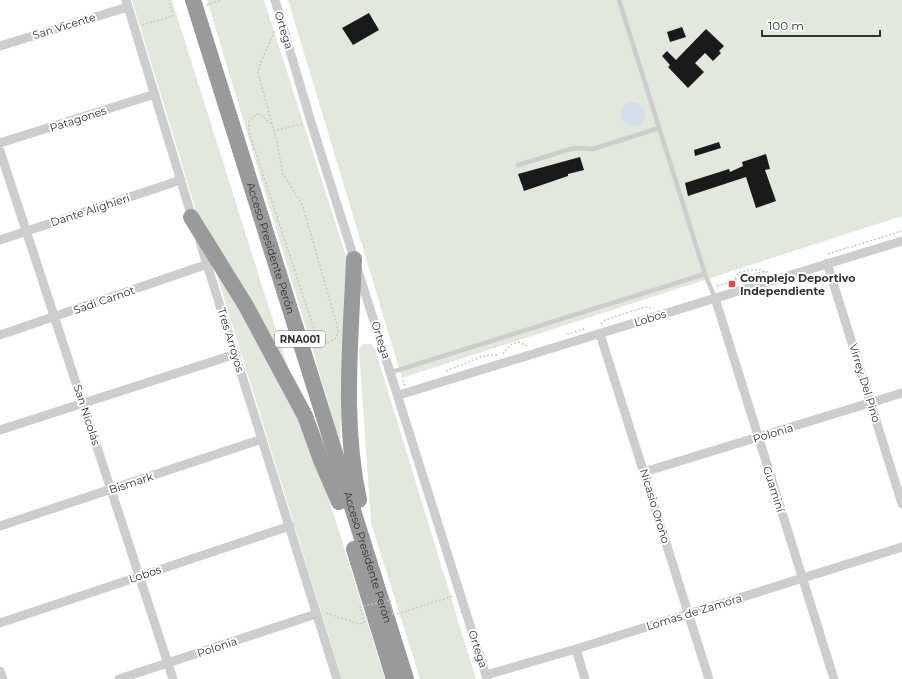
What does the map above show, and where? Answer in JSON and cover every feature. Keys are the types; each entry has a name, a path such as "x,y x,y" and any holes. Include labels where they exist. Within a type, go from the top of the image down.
{"highway":[{"name":"Acceso Presidente Perón","path":"182,0 394,679"},
{"name":"Acceso Presidente Perón","path":"198,3 406,679"},
{"path":"191,217 246,306 305,416 321,460 339,502"},
{"path":"354,259 348,413 357,488 378,568 379,593"}],"street":[{"name":"Ortega","path":"275,0 311,122 354,259 392,372 487,677"},
{"name":"Tres Arroyos","path":"127,3 191,217 208,264 337,679"},
{"name":"San Vicente","path":"0,46 127,3"},
{"name":"Patagones","path":"0,143 155,94"},
{"name":"San Nicolás","path":"0,151 173,679"},
{"name":"Dante Alighieri","path":"0,240 181,180"},
{"name":"Lobos","path":"399,395 599,330 715,298 902,241"},
{"name":"Virrey Del Pino","path":"827,263 902,504"},
{"name":"Sadi Carnot","path":"0,335 54,318 208,264"},
{"name":"Guaminí","path":"715,298 757,438 834,679"},
{"name":"Nicasio Oroño","path":"599,330 709,679"},
{"path":"0,430 236,354"},
{"name":"Polonia","path":"644,472 902,393"},
{"name":"Bismark","path":"0,526 262,439"},
{"name":"Lobos","path":"0,623 290,526"},
{"name":"Lomas de Zamora","path":"487,677 902,548"},
{"name":"Polonia","path":"119,679 316,615"},
{"path":"576,649 586,679"},
{"path":"0,671 3,679"}],"lane":[{"path":"619,0 705,274 715,298"},
{"path":"518,165 574,148 588,150 592,149 659,128"},
{"path":"392,372 705,274"}],"path":[{"path":"135,28 173,16 169,0"},
{"path":"198,3 221,0"},
{"path":"271,124 261,115 256,114 249,121 249,132 316,335 321,342 329,342 335,339 338,332 334,311 302,204 283,174 273,131 258,74 261,62 280,20"},
{"path":"273,131 311,122"},
{"path":"710,288 734,281 738,273 743,271 754,269 765,272"},
{"path":"599,330 605,320 645,308 659,308"},
{"path":"562,335 583,329 589,329"},
{"path":"503,354 510,345 518,342 528,346 522,348"},
{"path":"440,373 483,356 510,352"},
{"path":"316,615 330,614 359,624 364,623 360,607 390,600 393,615 460,594"}],"shaded area":[{"path":"132,0 172,0 289,371 197,214"},
{"path":"207,0 264,0 348,262 340,441"},
{"path":"288,0 902,0 902,216 402,378"},
{"path":"633,102 638,103 644,109 644,119 638,125 633,126 628,125 622,119 621,114 622,109 628,103"},
{"path":"211,256 272,357 318,464 385,679 342,679"},
{"path":"363,344 371,344 375,349 476,679 420,679 371,523 359,349"}],"building":[{"path":"369,13 379,30 353,45 342,28"},
{"path":"682,27 686,37 670,42 667,32"},
{"path":"706,29 724,46 719,51 721,53 713,61 705,53 695,63 704,72 688,88 668,67 670,65 662,56 667,51 676,60"},
{"path":"719,142 721,148 695,156 694,150"},
{"path":"766,154 770,169 765,170 776,201 756,208 746,177 688,196 685,183 729,169 730,172 743,166 742,162"},
{"path":"580,157 584,170 568,174 568,176 524,191 518,174"}],"place":[{"name":"Complejo Deportivo Independiente","path":"732,284"}]}
